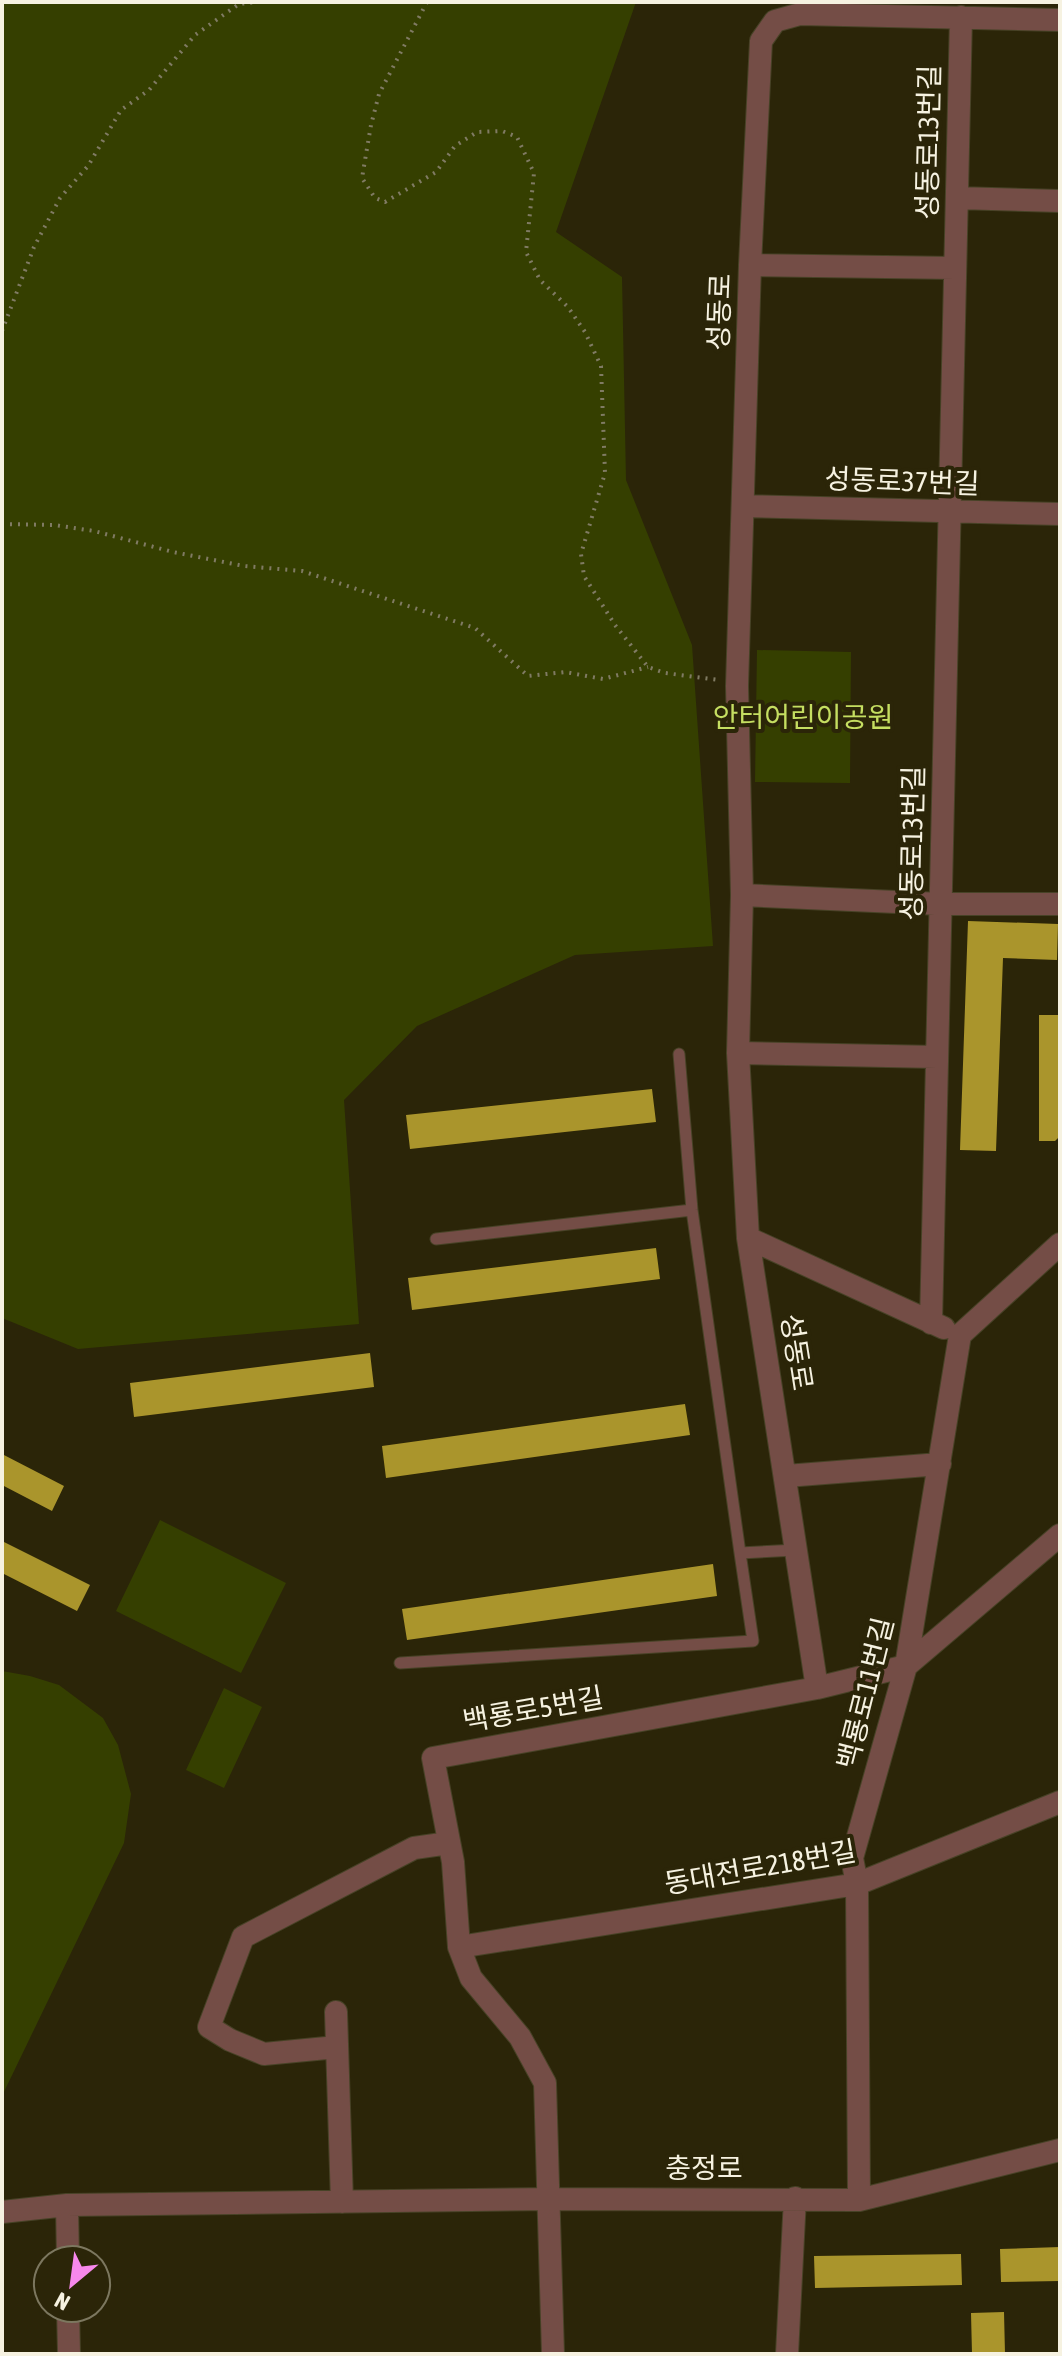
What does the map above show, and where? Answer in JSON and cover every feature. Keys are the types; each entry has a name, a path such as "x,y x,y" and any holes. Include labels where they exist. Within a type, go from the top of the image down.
{"street":[{"name":"성동로","path":"817,1688 748,1238 738,1053 742,895 737,682 750,265 761,41 775,21 800,14 964,10 1060,20"},
{"name":"성동로13번길","path":"931,1323 955,268 964,10"},
{"path":"957,198 1060,201"},
{"path":"750,265 955,268"},
{"name":"성동로37번길","path":"743,506 1060,514"},
{"path":"742,895 941,904 1060,904"},
{"path":"738,1053 937,1057"},
{"name":"성동로","path":"748,1238 960,1335"},
{"path":"960,1335 1060,1244"},
{"name":"백룡로11번길","path":"859,2200 857,1884 852,1858 906,1666 960,1335"},
{"path":"786,1476 940,1464"},
{"name":"백룡로5번길","path":"553,2354 551,2199 545,2083 520,2037 471,1978 459,1947 449,1843 433,1758 817,1688 906,1666 1060,1535"},
{"name":"동대전로218번길","path":"459,1947 857,1884 1060,1802"},
{"path":"337,2047 264,2054 230,2040 209,2027 243,1937 414,1848 449,1843"},
{"path":"336,2012 342,2202"},
{"name":"충정로","path":"2,2212 67,2205 551,2199 859,2200 1060,2150"},
{"path":"787,2354 795,2198"},
{"path":"67,2205 68,2244"},
{"path":"68,2324 69,2354"}],"lane":[{"path":"400,1663 753,1641 692,1210 679,1054"},
{"path":"436,1239 692,1210"},
{"path":"740,1553 797,1550"}],"path":[{"path":"2,331 34,247 60,198 88,166 121,110 149,90 195,35 239,4 256,2"},
{"path":"427,2 379,94 362,178 375,198 385,202 436,172 455,146 477,132 502,131 517,137 534,173 526,252 540,280 568,307 585,332 601,366 605,473 581,554 584,576 615,625 648,667 665,673 737,682"},
{"path":"2,524 54,525 94,531 173,552 244,566 302,571 475,628 528,676 565,672 603,679 648,667"}],"green space":[{"path":"2,2 636,2 556,232 622,277 626,480 692,645 713,946 575,955 417,1026 344,1100 359,1324 78,1349 2,1318"},
{"name":"안터어린이공원","path":"757,650 851,652 850,783 755,782"},
{"path":"160,1520 286,1583 241,1673 116,1611"},
{"path":"2,1671 59,1685 103,1718 118,1745 131,1794 124,1843 2,2096"},
{"path":"224,1688 262,1707 224,1788 186,1770"}],"building":[{"path":"968,921 1058,924 1057,960 1003,958 996,1151 960,1150"},
{"path":"1039,1015 1060,1015 1060,1136 1055,1141 1039,1141"},
{"path":"652,1089 656,1122 410,1149 406,1115"},
{"path":"656,1248 660,1279 412,1310 408,1278"},
{"path":"370,1353 374,1387 134,1417 130,1383"},
{"path":"685,1404 690,1435 386,1478 382,1446"},
{"path":"2,1454 64,1486 52,1511 2,1485"},
{"path":"2,1541 90,1585 77,1611 2,1573"},
{"path":"713,1564 717,1596 407,1640 402,1609"},
{"path":"1060,2247 1060,2281 1001,2282 1000,2249"},
{"path":"961,2254 962,2285 815,2288 814,2256"},
{"path":"1004,2312 1005,2354 972,2354 971,2313"}]}
